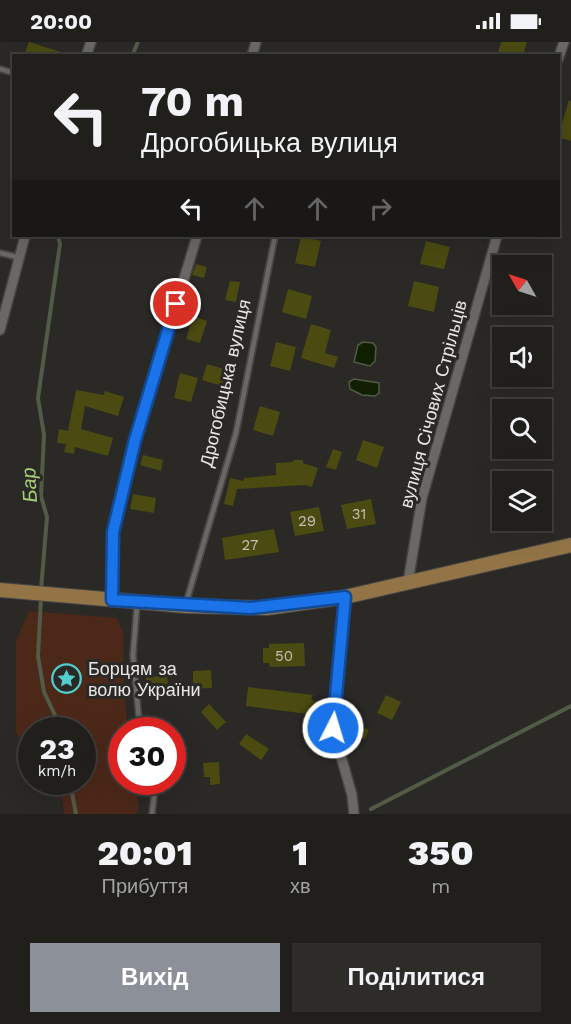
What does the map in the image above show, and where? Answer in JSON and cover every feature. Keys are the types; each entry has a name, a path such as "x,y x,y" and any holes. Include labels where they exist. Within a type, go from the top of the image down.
{"main road":[{"path":"0,590 186,606 267,608 345,597 571,545"}],"street":[{"path":"0,330 17,257 25,237"},
{"path":"112,600 113,532 135,440 197,237"},
{"name":"вулиця Січових Стрільців","path":"408,582 422,498 497,237"},
{"path":"345,597 333,728 352,795 354,814"}],"lane":[{"name":"Дрогобицька вулиця","path":"186,606 236,433 275,237"},
{"path":"0,253 17,257"},
{"path":"137,602 133,655 139,717"},
{"path":"152,814 154,795"}],"shaded area":[{"path":"363,342 373,343 376,347 375,361 370,366 354,362 358,345"},
{"path":"354,379 379,383 379,393 375,396 362,395 350,389 349,382"},
{"path":"29,611 117,618 124,635 123,675 127,717 108,717 108,795 137,795 139,807 136,814 64,814 62,795 96,795 96,717 18,717 18,735 16,733 16,641"}],"building":[{"path":"29,42 67,54 25,54"},
{"path":"501,42 527,42 524,54 498,54"},
{"path":"569,100 571,101 571,141 560,138"},
{"path":"301,237 321,241 315,267 295,263"},
{"path":"426,241 450,247 444,269 420,264"},
{"path":"196,264 207,267 204,278 192,275"},
{"path":"230,281 240,282 236,302 225,300"},
{"path":"414,281 439,287 434,312 408,306"},
{"path":"288,289 312,296 306,319 282,312"},
{"path":"193,316 207,321 200,343 186,339"},
{"path":"311,324 331,330 325,353 338,357 334,368 301,358"},
{"path":"276,342 296,347 290,371 270,366"},
{"path":"207,364 227,370 222,386 202,380"},
{"path":"180,373 198,378 191,402 174,398"},
{"path":"76,390 104,395 105,391 124,397 118,416 85,406 81,429 113,438 108,456 75,447 74,454 64,452 66,444 57,443 59,429 68,431"},
{"path":"260,406 280,412 273,436 253,430"},
{"path":"363,440 384,447 377,468 356,460"},
{"path":"333,449 342,452 336,470 326,467"},
{"path":"143,455 163,460 161,471 140,465"},
{"path":"293,460 303,460 303,463 318,468 312,487 305,485 237,489 233,506 224,504 230,478 244,481 244,478 276,475 276,463 293,462"},
{"path":"133,494 156,498 154,513 130,509"},
{"path":"371,499 376,524 347,529 341,505"},
{"path":"319,507 324,531 295,536 290,512"},
{"path":"274,529 279,552 225,560 222,538"},
{"path":"304,643 305,666 270,667 269,663 263,663 263,648 269,648 269,644"},
{"path":"211,670 212,688 193,689 193,671"},
{"path":"167,676 169,694 147,696 146,677"},
{"path":"248,687 313,695 311,699 324,706 323,716 246,706"},
{"path":"386,695 401,702 392,720 377,713"},
{"path":"209,704 226,722 217,730 201,712"},
{"path":"348,719 369,730 365,739 343,727"},
{"path":"246,734 269,749 261,760 239,744"},
{"path":"219,762 220,784 210,785 210,777 204,777 203,763"}],"waterway":[{"name":"Бар","path":"133,54 138,42"},
{"name":"Бар","path":"41,590 47,517 41,496 44,435 38,398 60,244 58,237"},
{"name":"Бар","path":"41,598 38,656 44,692 56,717"},
{"path":"371,809 571,706"},
{"name":"Бар","path":"72,795 76,814"}],"place":[{"name":"Борцям за волю України","path":"67,678"}],"route":[{"path":"176,304 135,440 113,532 112,600 186,606 267,608 345,597 333,728"}]}
